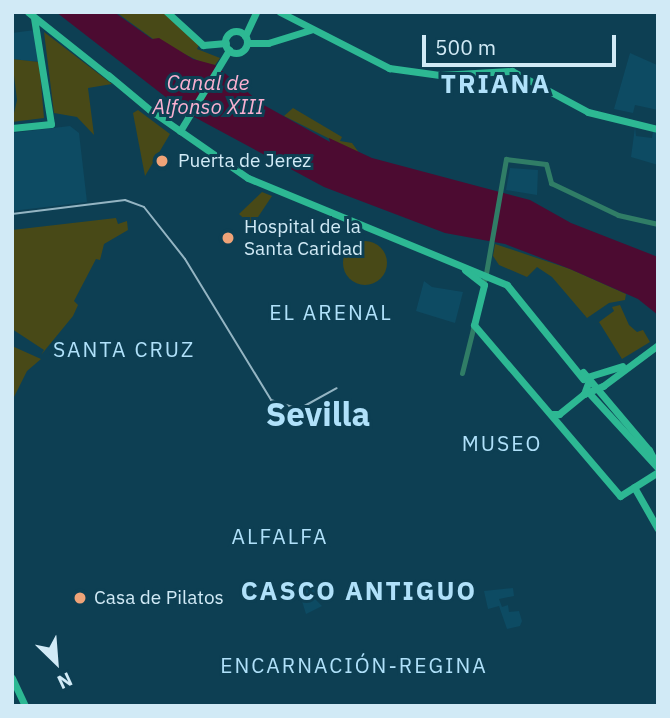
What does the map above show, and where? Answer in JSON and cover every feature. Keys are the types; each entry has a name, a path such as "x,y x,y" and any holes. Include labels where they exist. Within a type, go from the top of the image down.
{"main road":[{"path":"167,12 203,45 228,53 243,51 244,35 256,12"},
{"path":"280,12 310,30 389,68 440,75 512,71 589,112 658,129"},
{"path":"32,14 42,27 180,131 253,180 517,293 592,383 655,465"},
{"path":"12,128 51,124 42,27"},
{"path":"180,131 228,53 229,34 244,35 268,43 310,30"},
{"path":"485,281 474,326 524,388 552,414 620,496 634,487 655,465"},
{"path":"552,414 559,414 587,393 592,383 656,347"},
{"path":"592,383 655,465"},
{"path":"587,393 655,465"},
{"path":"634,487 658,528"},
{"path":"12,678 25,706"}],"street":[{"path":"485,281 506,159 547,165 551,183 618,215 658,224"},
{"path":"462,373 474,326"}],"shaded area":[{"path":"116,12 164,12 199,45 197,49 220,58 215,65 205,64 153,39"},
{"path":"35,30 39,62 12,59 12,33"},
{"path":"44,32 112,84 88,88 94,135 77,117 54,113"},
{"path":"630,53 657,65 658,110 635,105 633,113 614,109"},
{"path":"12,59 39,62 44,118 12,122 17,100"},
{"path":"293,108 342,137 340,141 352,143 360,154 284,116"},
{"path":"138,110 170,134 145,176 133,113"},
{"path":"70,126 79,133 87,202 12,211 12,133"},
{"path":"635,127 636,136 652,138 653,131 658,134 658,165 631,157"},
{"path":"510,168 538,170 537,195 506,190"},
{"path":"262,192 272,196 252,226 239,214"},
{"path":"116,218 118,224 127,221 128,230 104,244 100,260 96,259 74,301 78,305 73,316 41,355 44,350 12,329 12,230"},
{"path":"365,241 381,247 387,263 381,279 365,285 349,279 343,263 349,247"},
{"path":"495,244 570,269 626,294 625,300 609,303 587,318 552,277 537,267 527,277 499,265 493,256"},
{"path":"424,281 432,287 463,292 455,323 416,311"},
{"path":"620,305 629,325 637,332 643,330 650,342 622,359 599,322 614,311 612,307"},
{"path":"12,346 41,359 27,371 12,401"},
{"path":"292,582 318,584 319,597 312,596 322,606 306,614 301,598 295,598"},
{"path":"513,588 514,596 499,599 502,607 508,605 509,612 519,611 522,621 520,626 507,629 499,606 488,609 484,591"}],"water":[{"name":"Canal de Alfonso XIII","path":"56,12 114,12 152,39 159,38 193,59 215,65 262,104 330,142 329,138 372,158 530,200 571,223 658,257 658,315 638,299 505,244 445,233 324,187 185,112"}],"tram line":[{"path":"12,214 125,200 144,207 185,259 271,400 299,409 337,388"}],"place":[{"name":"Puerta de Jerez","path":"162,161"},
{"name":"Hospital de la Santa Caridad","path":"228,238"},
{"name":"Casa de Pilatos","path":"80,598"}],"district":[{"name":"TRIANA","path":"496,84"},
{"name":"EL ARENAL","path":"331,312"},
{"name":"SANTA CRUZ","path":"124,349"},
{"name":"Sevilla","path":"318,414"},
{"name":"MUSEO","path":"502,443"},
{"name":"ALFALFA","path":"280,536"},
{"name":"CASCO ANTIGUO","path":"359,591"},
{"name":"ENCARNACIÓN-REGINA","path":"354,665"}]}
